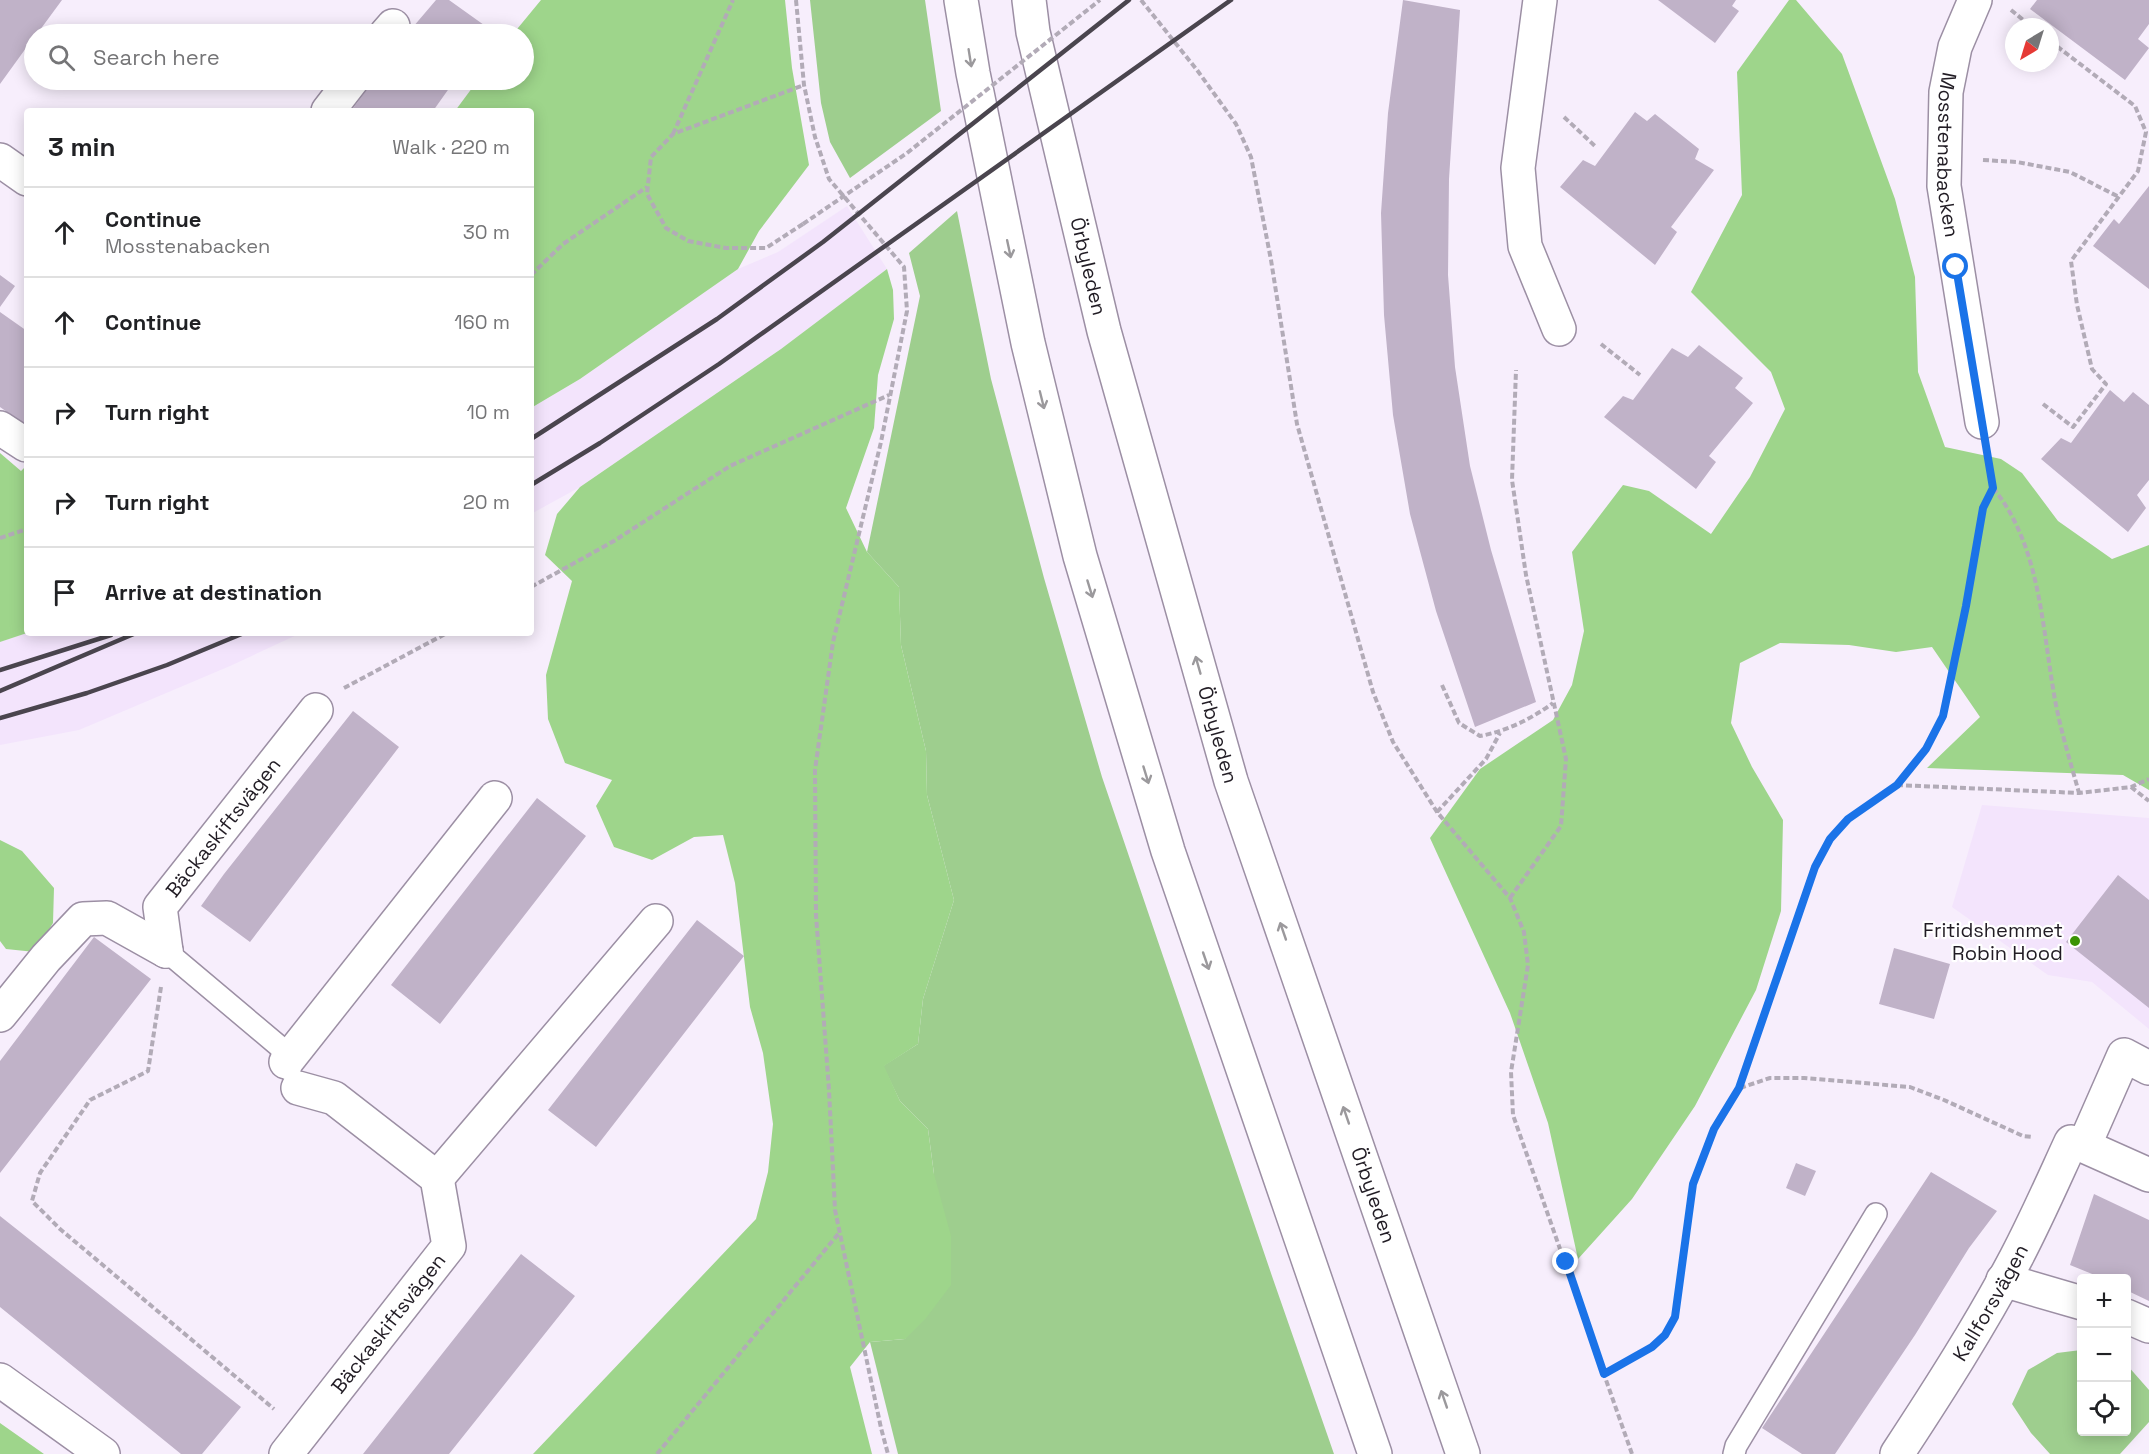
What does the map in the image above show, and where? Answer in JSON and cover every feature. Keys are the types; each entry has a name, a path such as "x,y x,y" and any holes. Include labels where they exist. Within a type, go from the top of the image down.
{"street":[{"path":"961,0 973,73 1026,331 1080,556 1168,851 1375,1454"},
{"name":"Örbyleden","path":"1029,0 1033,32 1104,331 1231,781 1462,1454"},
{"path":"1540,0 1518,168 1525,246 1559,329"},
{"name":"Mosstenabacken","path":"1982,422 1944,186 1946,92 1955,47 1991,3"},
{"path":"330,108 344,90"},
{"path":"0,160 24,177"},
{"path":"0,428 24,444"},
{"name":"Bäckaskiftsvägen","path":"166,951 160,907 316,710"},
{"path":"495,798 292,1075 334,1098 437,1178 656,921"},
{"path":"0,1015 45,958 83,919 107,918 166,951"},
{"path":"2149,1068 2124,1055 2084,1146 2149,1176"},
{"name":"Kallforsvägen","path":"1897,1454 1939,1390 2003,1280 2072,1142"},
{"name":"Bäckaskiftsvägen","path":"294,1444 449,1246 437,1178"},
{"path":"2003,1280 2077,1302"},
{"path":"2131,1318 2149,1326"},
{"path":"0,1380 103,1454"}],"lane":[{"path":"166,951 280,1047 292,1075"},
{"path":"1734,1454 1736,1446 1876,1214"}],"path":[{"path":"733,0 673,134 651,157 647,194 666,228 688,241 726,248 766,248 803,224 907,153 1100,0"},
{"path":"796,0 804,85 815,137 829,179 904,267 907,311 833,642 815,770 816,915 835,1207 888,1454"},
{"path":"1141,0 1197,70 1236,124 1251,157 1271,260 1297,424 1372,692 1393,742 1437,812 1510,898 1524,932 1528,965 1511,1072 1513,1115 1632,1454"},
{"path":"1991,3 2017,18"},
{"path":"2043,404 2073,427 2106,384 2092,369 2077,305 2071,261 2138,171 2146,132 2134,106 2059,48"},
{"path":"673,134 804,85"},
{"path":"1972,159 2017,162 2070,172 2119,197"},
{"path":"534,272 563,244 648,187"},
{"path":"1601,345 1640,375"},
{"path":"1510,898 1561,826 1566,759 1526,575 1512,480 1516,370"},
{"path":"534,585 614,541 730,466 890,395"},
{"path":"1982,422 1993,488 2007,505 2032,566 2057,706 2079,794"},
{"path":"1604,1374 1652,1347 1665,1335 1675,1317 1693,1184 1714,1129 1739,1088 1815,867 1830,839 1848,819 1897,785 1926,749 1943,716 1966,606 1983,508 1993,488"},
{"path":"0,538 24,530"},
{"path":"316,710 339,690 441,636"},
{"path":"1442,685 1459,723 1480,736 1500,733 1540,713 1553,702"},
{"path":"1437,812 1486,759 1500,733"},
{"path":"1897,785 2079,794 2132,787 2149,779"},
{"path":"2132,787 2149,801"},
{"path":"166,951 148,1071 90,1100 40,1173 32,1202 294,1444"},
{"path":"1739,1088 1770,1078 1910,1088 1944,1100 2023,1136 2072,1142"},
{"path":"657,1454 840,1233"}],"shaded area":[{"path":"847,206 887,269 781,349 580,487 534,512 534,406 580,379 738,269 778,252"},
{"path":"24,634 24,636 295,636 79,730 0,745 0,642"},
{"name":"Fritidshemmet Robin Hood","path":"1982,805 2149,818 2149,1029 2092,982 2048,975 1952,907"}],"green space":[{"path":"541,0 785,0 792,68 809,165 759,231 738,269 580,379 534,406 534,108 457,108 471,90 534,90 534,24 521,24"},
{"path":"810,0 925,0 941,111 850,178 830,142 821,103"},
{"path":"1789,0 1796,0 1842,54 1895,199 1915,277 1918,372 1945,447 2001,459 2022,473 2058,521 2112,559 2149,545 2149,790 2123,775 1927,768 1980,717 1932,647 1896,652 1849,645 1780,643 1740,663 1731,723 1752,767 1783,820 1781,911 1756,990 1695,1106 1632,1199 1578,1259 1548,1123 1510,1013 1430,838 1480,769 1553,720 1572,685 1584,631 1572,552 1623,485 1649,491 1711,534 1750,477 1785,409 1771,372 1691,292 1742,195 1737,72"},
{"path":"957,211 991,379 1044,578 1102,777 1334,1454 898,1454 870,1342 905,1339 934,1174 928,1129 900,1101 883,1066 918,1044 923,999 954,900 927,795 926,751 901,645 899,587 867,552 920,296 909,253"},
{"path":"887,269 893,290 894,319 878,375 874,428 846,508 867,552 899,587 901,645 926,751 927,795 954,900 923,999 918,1044 884,1066 900,1101 928,1129 934,1174 951,1236 951,1285 926,1318 905,1339 870,1342 850,1367 872,1454 533,1454 756,1219 768,1172 773,1124 763,1053 750,1007 735,883 723,835 694,837 652,860 614,847 596,806 612,780 565,763 548,719 546,675 572,581 545,555 557,514 580,487 781,349"},
{"path":"0,453 21,471 24,468 24,634 0,642"},
{"path":"0,840 22,851 54,888 53,923 35,952 6,949 0,941"},
{"path":"2077,1350 2077,1436 2131,1436 2131,1370 2149,1390 2149,1422 2120,1454 2050,1454 2031,1433 2012,1404 2028,1370 2057,1353"},
{"path":"0,1423 44,1454 0,1454"}],"building":[{"path":"0,0 62,0 44,24 24,24 24,51 0,84"},
{"path":"436,0 449,0 483,24 416,24"},
{"path":"1403,0 1460,10 1449,179 1448,275 1455,367 1470,466 1491,550 1536,702 1475,727 1436,611 1410,514 1393,415 1384,315 1381,213 1388,113"},
{"path":"1658,0 1736,0 1732,6 1739,11 1715,43"},
{"path":"2037,0 2149,0 2149,24 2138,39 2149,48 2125,80 2059,31 2059,18 2042,18 2030,9"},
{"path":"367,90 448,90 435,108 353,108"},
{"path":"1635,112 1647,121 1655,114 1699,149 1695,159 1714,170 1671,227 1677,232 1655,265 1560,187 1583,160 1595,166"},
{"path":"2149,186 2149,289 2093,246 2114,219 2119,224"},
{"path":"0,275 15,286 0,307"},
{"path":"0,312 24,329 24,424 0,407"},
{"path":"1699,345 1743,378 1735,388 1753,403 1709,456 1716,462 1696,489 1604,417 1623,396 1633,400 1672,348 1688,357"},
{"path":"2110,390 2124,402 2133,392 2149,405 2149,480 2137,495 2146,508 2128,532 2041,459 2061,438 2071,443"},
{"path":"353,711 399,747 250,942 201,906"},
{"path":"537,798 586,836 440,1024 391,985"},
{"path":"2118,875 2149,900 2149,1008 2066,942"},
{"path":"697,920 744,956 596,1147 548,1110"},
{"path":"94,937 151,979 0,1173 0,1061"},
{"path":"1894,948 1950,964 1934,1019 1879,1004"},
{"path":"1796,1163 1816,1171 1805,1196 1786,1188"},
{"path":"1931,1172 1997,1211 1969,1248 1915,1335 1835,1454 1802,1454 1762,1428"},
{"path":"2094,1194 2149,1220 2149,1301 2131,1292 2131,1274 2092,1274 2070,1265"},
{"path":"0,1216 241,1407 202,1454 181,1454 0,1307"},
{"path":"521,1254 575,1296 449,1454 363,1454"}],"railway":[{"path":"534,437 717,319 823,242 1129,0"},
{"path":"534,483 600,443 719,364 1231,0"},
{"path":"0,670 108,636"},
{"path":"0,691 129,636"},
{"path":"0,718 87,693 167,665 237,636"}],"place":[{"name":"Fritidshemmet Robin Hood","path":"2075,941"}],"route":[{"path":"1566,1262 1604,1374 1652,1347 1665,1335 1675,1317 1693,1184 1714,1129 1739,1088 1815,867 1830,839 1848,819 1897,785 1926,749 1943,716 1966,606 1983,508 1993,488 1956,267"}]}
